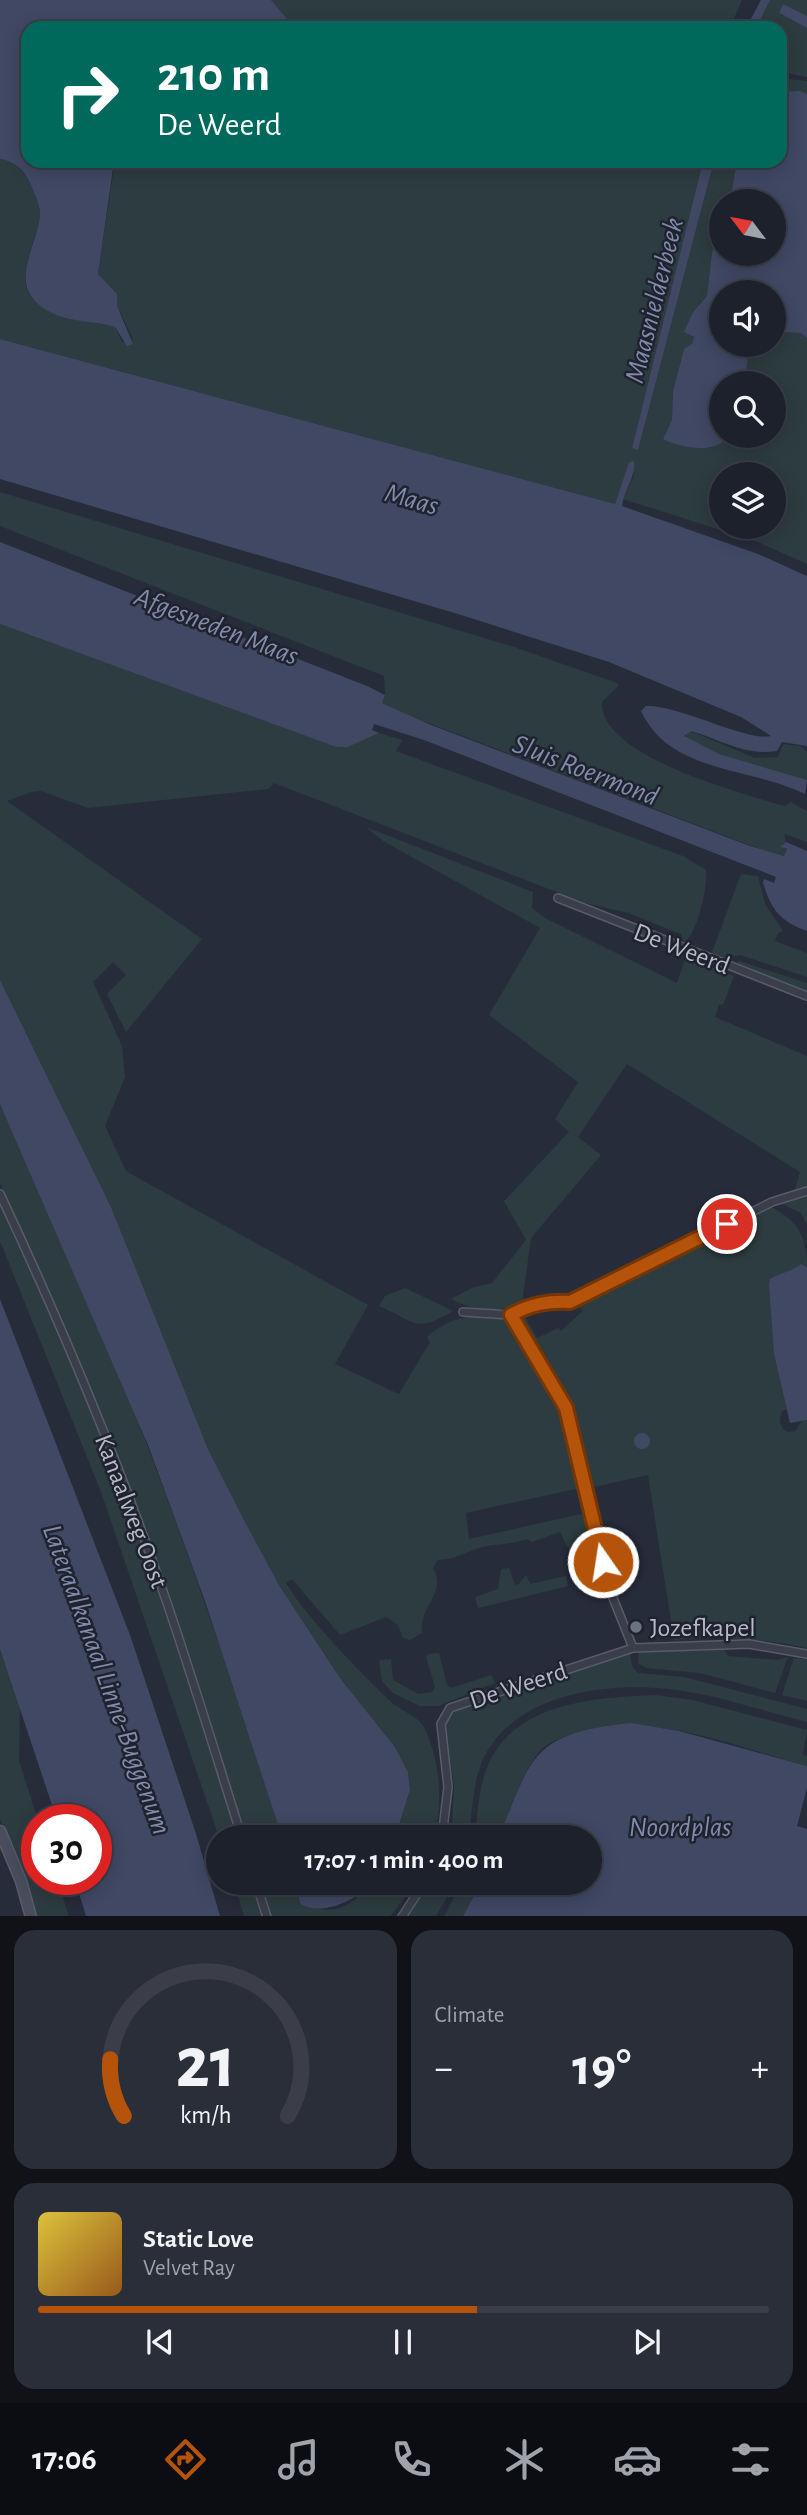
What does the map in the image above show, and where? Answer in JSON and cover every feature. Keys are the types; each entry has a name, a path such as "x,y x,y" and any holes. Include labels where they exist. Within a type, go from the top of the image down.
{"main road":[{"path":"0,1831 21,1881 31,1916"}],"street":[{"name":"De Weerd","path":"558,898 807,996"},
{"path":"463,1312 511,1315 524,1307 549,1301 570,1302 772,1202 807,1191"},
{"name":"Kanaalweg Oost","path":"0,1194 45,1289 109,1448 166,1600 238,1825"},
{"path":"511,1315 566,1408 609,1588 633,1648"},
{"name":"De Weerd","path":"444,1825 448,1787 441,1724 450,1708 633,1648 749,1644 807,1654"},
{"path":"260,1895 267,1916"},
{"path":"402,1916 416,1895"}],"shaded area":[{"path":"271,0 742,0 733,21 289,21"},
{"path":"770,0 807,0 807,16 783,4 779,13 807,28 807,77 787,73 787,21 760,21"},
{"path":"787,79 807,81 807,94 787,92"},
{"path":"0,159 13,163 24,172 40,212 25,272 29,295 38,304 57,314 115,327 122,342 133,339 117,306 116,294 98,274 114,168 701,168 632,448 638,450 712,168 737,168 732,189 709,189 710,266 707,296 693,312 685,332 694,337 692,345 684,349 673,391 672,420 663,439 709,438 709,448 786,448 786,371 746,371 748,357 786,357 786,332 801,333 807,338 807,564 749,539 786,539 786,462 709,462 709,526 623,499 634,475 629,462 615,504 0,339"},
{"path":"0,492 514,647 617,683 618,686 602,702 607,721 623,739 677,770 708,782 785,806 791,802 807,811 807,842 784,834 786,842 781,847 787,850 785,856 765,851 415,718 382,703 385,695 384,676 0,526"},
{"path":"0,624 336,747 348,747 379,733 402,740 396,751 683,856 706,870 701,910 689,938 684,943 681,934 628,913 585,903 274,783 268,789 88,808 41,791 7,801 202,939 126,1032 107,994 126,975 113,962 93,982 122,1046 125,1077 105,1126 126,1171 368,1305 335,1364 399,1394 430,1342 427,1337 436,1330 463,1318 505,1316 515,1326 558,1403 580,1488 466,1513 469,1539 586,1513 599,1563 584,1566 579,1551 570,1552 560,1532 532,1542 527,1539 486,1546 438,1560 433,1568 437,1585 424,1615 422,1633 410,1640 403,1638 398,1625 386,1617 340,1635 292,1579 286,1583 306,1612 349,1660 390,1701 424,1727 437,1768 439,1809 437,1825 399,1825 410,1790 408,1772 395,1747 340,1678 279,1585 244,1520 208,1449 111,1207 0,980"},
{"path":"691,731 755,758 778,757 783,744 800,746 807,752 807,780 719,754 687,739 685,732"},
{"path":"366,827 533,892 532,908 545,918 677,983 686,956 734,976 723,1005 719,1004 715,1017 807,1056 807,1225 801,1213 770,1198 795,1189 800,1172 627,1064 578,1137 601,1155 531,1238 522,1304 504,1309 486,1309 451,1299 472,1288 492,1283 526,1240 504,1201 569,1132 555,1119 578,1082 489,1015 540,928 383,841"},
{"path":"741,874 758,876 765,904 783,931 778,933 775,941 807,953 807,977 740,955 731,957 727,964 711,955"},
{"path":"739,961 807,983 807,994 733,966"},
{"path":"0,1104 82,1283 155,1466 221,1651 278,1825 243,1825 154,1558 60,1318 0,1183"},
{"path":"0,1198 49,1305 143,1545 236,1825 215,1825 101,1492 0,1241"},
{"path":"769,1206 787,1217 799,1230 807,1256 807,1267 801,1264 793,1272 780,1273 774,1354 787,1409 782,1411 781,1425 787,1432 795,1431 802,1421 807,1420 807,1648 741,1639 674,1640 648,1475 589,1488 569,1407 517,1315 522,1311 537,1338 558,1328 561,1331 583,1311 574,1302"},
{"path":"405,1288 453,1311 422,1324 409,1321 379,1306 385,1296"},
{"path":"509,1568 515,1585 526,1575 530,1584 566,1576 568,1586 478,1608 475,1597 498,1589 501,1569"},
{"path":"723,1648 728,1656 778,1660 788,1657 775,1693 700,1673 646,1668 638,1663 639,1652"},
{"path":"0,1649 20,1706 19,1761 33,1804 21,1804 21,1872 0,1820"},
{"path":"439,1653 447,1685 451,1688 491,1675 495,1683 438,1706 420,1706 393,1693 382,1681 379,1660 391,1659 393,1680 418,1694 432,1692 435,1687 426,1657 428,1654"},
{"path":"630,1653 632,1666 638,1673 684,1677 807,1709 807,1722 714,1697 656,1688 597,1690 567,1696 540,1706 516,1720 495,1739 478,1773 470,1825 451,1825 454,1785 445,1728 448,1718 456,1710"},
{"path":"794,1658 807,1659 807,1701 782,1695"},
{"path":"656,1695 692,1700 807,1730 803,1755 807,1756 807,1766 691,1733 632,1726 602,1728 564,1737 543,1748 521,1781 504,1825 476,1825 485,1773 497,1749 513,1731 555,1708 606,1698"},
{"path":"29,1895 62,1895 69,1916 36,1916"},
{"path":"238,1895 259,1895 265,1916 244,1916"},
{"path":"265,1895 298,1895 299,1902 330,1910 347,1905 360,1895 406,1895 391,1916 271,1916"},
{"path":"422,1895 448,1895 436,1916 409,1916"},
{"path":"455,1895 474,1895 463,1916 444,1916"}],"water":[{"path":"0,0 271,0 289,21 21,21 21,168 113,168 98,274 117,294 117,306 133,344 127,346 115,327 56,315 38,304 30,294 26,272 40,212 36,196 24,172 13,163 0,159"},
{"path":"761,0 770,0 760,21 750,21"},
{"path":"783,4 807,16 807,28 779,13"},
{"path":"800,91 807,94 807,338 801,333 786,332 786,280 709,280 709,357 748,357 746,371 709,371 709,448 688,447 663,439 672,420 673,391 684,349 692,344 694,337 684,332 693,312 707,296 710,266 786,266 786,189 732,189 736,168 787,168 787,92"},
{"path":"701,168 712,168 638,450 632,448"},
{"name":"Maas","path":"0,339 615,504 629,462 634,461 633,473 622,506 709,537 709,539 758,554 807,576 807,746 782,742 777,751 765,752 733,746 691,731 684,736 719,754 807,780 805,794 784,785 714,766 671,747 654,732 641,711 646,706 676,711 746,734 771,736 741,717 609,662 458,614 0,479"},
{"path":"0,542 367,686 385,695 382,703 431,725 750,846 784,856 787,849 780,847 786,842 807,851 807,931 784,919 774,908 763,883 764,879 774,883 776,877 424,740 374,724 372,730 379,733 348,747 336,747 0,624"},
{"path":"0,980 111,1207 208,1449 244,1520 279,1585 340,1678 395,1747 408,1772 410,1790 399,1825 278,1825 205,1601 148,1445 0,1104"},
{"path":"801,1264 807,1267 807,1420 790,1423 774,1354 769,1284 770,1279"},
{"name":"Lateraalkanaal Linne-Buggenum","path":"0,1299 130,1635 206,1868 206,1895 214,1895 220,1916 86,1916 80,1895 112,1895 112,1804 52,1804 0,1649"},
{"path":"639,1433 645,1433 650,1441 648,1447 639,1449 634,1444 634,1438"},
{"name":"Noordplas","path":"631,1723 679,1731 807,1766 807,1788 797,1826 807,1829 807,1916 463,1916 474,1895 602,1895 602,1825 504,1825 520,1786 541,1753 555,1742 574,1733"},
{"path":"299,1895 357,1895 339,1905 319,1909 309,1908 299,1900"}],"place":[{"name":"Jozefkapel","path":"636,1627"}],"route":[{"path":"603,1562 566,1408 511,1315 524,1307 549,1301 570,1302 727,1224"}],"water label":[{"name":"Maasnielderbeek","path":"653,300"},
{"name":"Afgesneden Maas","path":"217,625"},
{"name":"Sluis Roermond","path":"586,769"}]}
